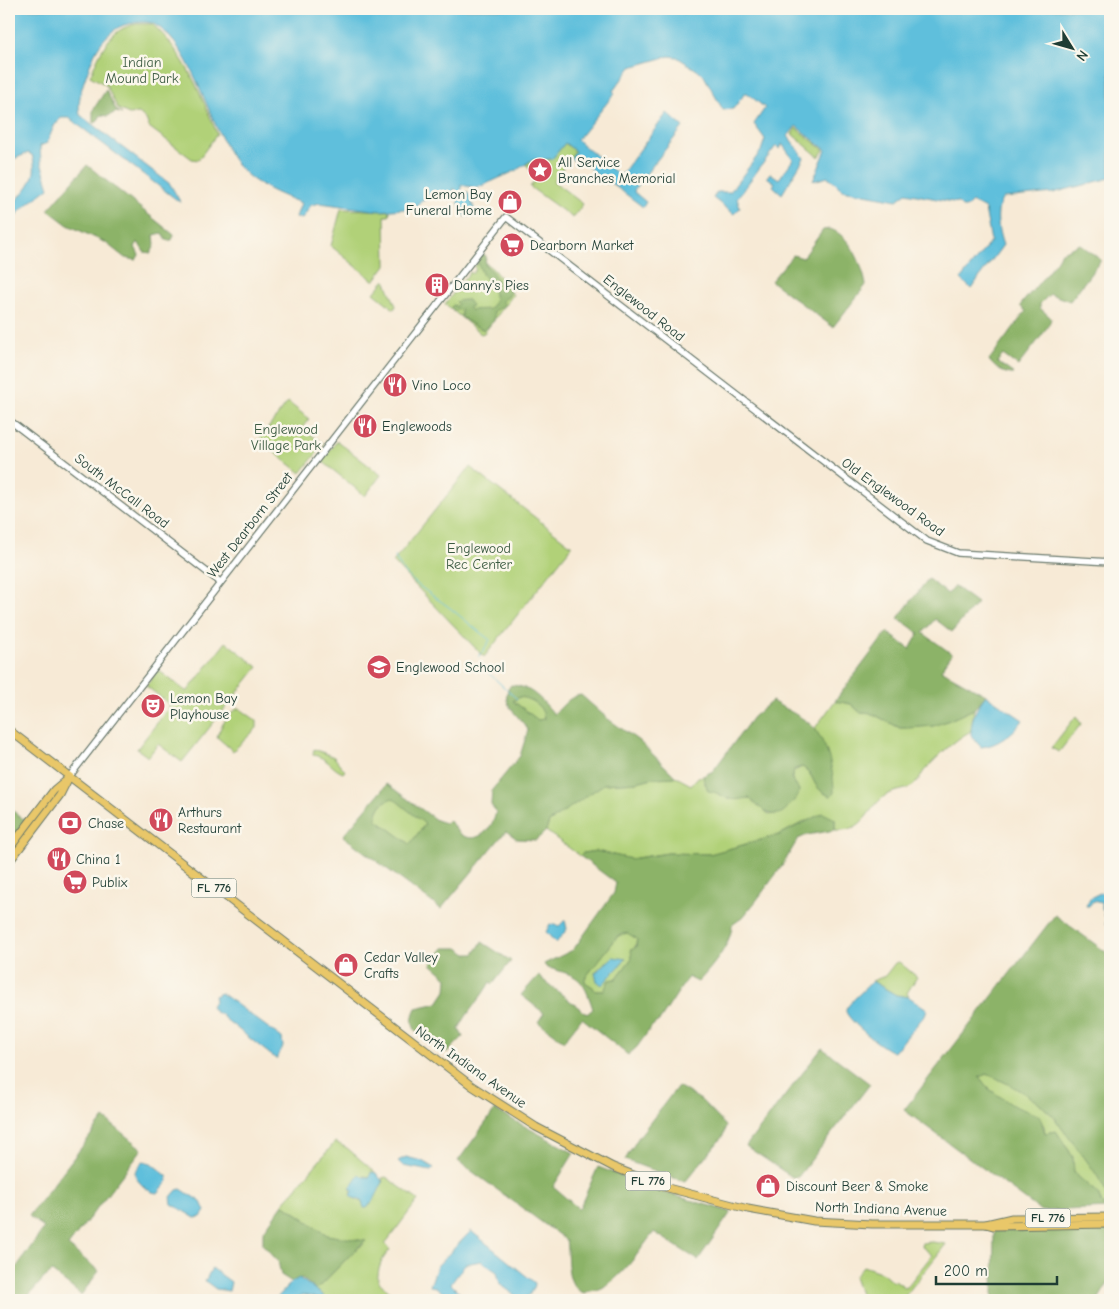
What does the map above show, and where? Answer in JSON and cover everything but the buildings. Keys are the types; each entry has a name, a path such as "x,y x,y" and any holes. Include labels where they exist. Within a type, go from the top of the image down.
{"main road":[{"name":"FL 776","path":"9,730 69,777"},
{"path":"9,849 54,790 69,777"},
{"path":"9,862 60,795 69,777"},
{"name":"North Indiana Avenue","path":"69,777 462,1079 503,1107 581,1152 664,1187 748,1210 814,1221 872,1224 986,1224 1012,1218 1110,1217"},
{"name":"North Indiana Avenue","path":"986,1224 993,1226 1110,1224"}],"street":[{"name":"Englewood Road","path":"506,217 767,418"},
{"name":"West Dearborn Street","path":"69,777 506,217"},
{"name":"Old Englewood Road","path":"767,418 919,535 939,547 958,553 983,556 1110,562"},
{"name":"South McCall Road","path":"9,420 220,582"}],"green space":[{"name":"Indian Mound Park","path":"152,24 164,35 183,61 205,104 217,134 198,160 192,159 149,127 146,119 139,113 129,114 118,109 106,85 90,76 102,50 112,36 127,26"},
{"path":"106,90 116,110 122,114 116,112 108,116 101,115 97,122 93,123 93,110"},
{"path":"796,128 824,150 819,157 792,134"},
{"path":"565,143 575,151 553,181 583,204 573,218 530,187 536,179 526,164 532,160 552,159"},
{"path":"87,165 174,235 172,240 166,240 162,233 154,235 155,245 151,253 144,252 138,242 135,247 139,255 136,260 125,258 106,243 68,225 48,210"},
{"path":"341,209 390,211 389,216 385,216 386,265 374,281 331,246"},
{"path":"830,229 850,244 862,268 866,285 833,327 771,281 793,255 803,258 823,230"},
{"path":"1080,244 1101,260 1070,301 1050,294 1040,304 1040,308 1051,318 1047,328 1037,342 1018,366 1003,355 997,362 1014,374 1007,373 994,366 989,360 1026,311 1020,306 1059,257 1060,253"},
{"path":"484,254 486,256 485,265 502,286 507,285 510,290 509,296 502,301 505,306 494,311 494,321 484,330 461,317 461,309 453,311 451,308 453,305 456,306 458,304 456,302 460,300 468,300 472,306 468,308 470,310 490,309 495,301 491,282 483,276 477,261 479,256"},
{"path":"480,259 493,269 513,295 484,333 481,334 445,304 470,272 472,274 476,269 474,267"},
{"path":"385,280 396,306 394,309 374,293"},
{"name":"Englewood Village Park","path":"288,402 309,419 302,428 324,444 301,473 259,440"},
{"path":"337,441 381,475 365,496 322,461"},
{"name":"Englewood Rec Center","path":"470,467 572,546 484,657 393,562"},
{"path":"928,579 948,594 954,586 977,603 952,632 935,619 923,633 952,654 941,670 986,695 974,709 950,720 933,726 908,728 900,728 873,714 861,713 851,704 835,701 887,632 910,649 919,633 898,618"},
{"path":"226,642 258,667 182,762 158,744 148,757 137,749 171,705 146,686 158,670 187,692"},
{"path":"511,685 524,688 540,699 554,714 569,700 581,695 608,719 639,741 676,777 604,784 549,822 546,831 536,840 517,839 506,831 441,909 343,836 387,784 436,820 445,823 450,821 460,834 473,838 484,833 495,817 496,811 491,805 492,790 520,756 528,730 511,709 508,703 507,691","holes":["520,697 540,707 544,719 538,720 513,701","393,798 425,824 410,844 376,819 381,805"]},
{"path":"520,697 537,704 544,715 544,719 538,720 513,701"},
{"path":"772,701 802,718 815,729 827,751 834,785 834,793 831,796 820,790 810,774 802,767 795,769 791,778 799,790 798,795 783,812 778,814 768,813 749,798 733,799 708,791 703,776 713,771 753,717"},
{"path":"835,701 851,704 861,713 873,714 900,728 933,726 974,709 971,731 958,739 940,755 924,771 915,784 909,788 886,795 859,824 845,830 835,830 835,819 805,821 779,835 710,854 668,853 630,859 596,851 583,853 580,856 546,831 549,822 597,787 604,784 637,782 652,778 676,777 691,785 698,777 703,776 704,783 720,794 729,798 749,798 770,815 785,809 794,800 799,790 792,782 792,772 802,767 810,774 820,790 831,796 825,749 815,728"},
{"path":"239,708 257,721 257,728 233,751 217,737 225,720"},
{"path":"1076,716 1081,724 1059,752 1051,748"},
{"path":"314,749 334,757 345,771 343,773 340,772 313,754"},
{"path":"393,797 425,824 410,844 376,819 381,805"},
{"path":"9,808 26,821 9,844"},
{"path":"823,813 835,819 835,830 807,835 798,839 782,866 756,901 743,917 732,925 728,940 715,963 698,982 688,977 660,1020 652,1026 637,1047 628,1055 582,1018 564,1041 538,1022 544,1013 521,995 538,976 587,1014 593,1009 586,990 578,979 546,967 544,964 573,950 614,893 616,883 580,856 583,853 596,851 631,859 668,853 710,854 779,835","holes":["627,933 637,939 636,947 631,950 632,958 616,979 609,980 604,991 595,991 593,987 585,982 585,978 618,936"]},
{"path":"1055,915 1110,955 1110,1208 1041,1211 904,1110","holes":["987,1074 1032,1098 1055,1118 1096,1174 1107,1197 1107,1205 1102,1205 1098,1194 1074,1173 1073,1157 1056,1131 1045,1133 1040,1116 1014,1106 989,1089 979,1077"]},
{"path":"627,932 637,939 632,958 616,979 609,980 604,991 595,991 584,979 618,936","holes":["625,959 602,984 597,981 595,972 606,962"]},
{"path":"482,942 511,961 493,984 490,982 459,1029 463,1037 447,1053 426,1040 415,1030 413,1017 416,1008 438,1003 446,991 447,978 431,964 444,948 458,948 467,954 474,954"},
{"path":"899,962 917,977 907,993 909,997 896,995 872,981 885,976 895,963"},
{"path":"822,1048 870,1084 798,1177 792,1177 746,1146"},
{"path":"987,1074 1023,1093 1055,1118 1096,1174 1107,1197 1107,1205 1102,1205 1098,1194 1074,1173 1070,1152 1056,1131 1045,1133 1044,1126 1036,1114 1021,1110 996,1094 979,1076"},
{"path":"678,1086 701,1100 726,1126 723,1136 685,1182 625,1160 638,1138"},
{"path":"495,1110 574,1153 553,1187 579,1209 598,1167 666,1193 731,1212 698,1260 654,1232 618,1277 602,1288 584,1293 573,1285 570,1278 566,1240 458,1161"},
{"path":"104,1118 142,1149 68,1246 99,1271 81,1295 52,1272 44,1278 25,1300 9,1300 9,1278 44,1228 29,1216"},
{"path":"335,1142 347,1148 376,1173 371,1173 371,1177 363,1176 350,1189 353,1190 351,1194 358,1201 362,1201 367,1208 383,1182 382,1178 386,1177 418,1200 385,1244 390,1250 382,1260 378,1272 378,1281 398,1300 324,1300 324,1296 316,1290 355,1250 364,1244 327,1235 283,1204"},
{"path":"283,1204 327,1235 366,1241 316,1290 302,1278 292,1282 281,1275 278,1261 263,1245 263,1232"},
{"path":"1110,1230 1110,1280 1098,1300 993,1300 994,1231"},
{"path":"922,1243 946,1244 902,1300 862,1300 854,1277 863,1266 883,1273 893,1282 895,1280 906,1288 932,1255 921,1246"}],"water":[{"path":"9,9 1110,9 1110,178 1053,193 1003,198 998,209 998,227 1003,245 971,289 961,279 991,241 985,209 972,202 967,207 962,207 958,203 906,193 897,200 843,190 828,177 813,181 826,150 796,126 788,136 804,158 782,194 773,186 775,183 767,177 770,173 779,179 793,159 782,144 780,149 776,146 737,198 740,208 734,214 713,198 717,192 730,192 761,151 765,139 754,124 765,108 746,92 733,109 723,110 703,74 677,57 669,56 631,67 613,91 615,93 577,140 618,174 622,174 667,113 683,127 635,188 634,192 646,202 643,207 611,183 607,184 578,157 575,162 571,158 575,151 565,143 552,159 532,160 515,171 477,188 461,185 462,193 468,192 475,211 472,215 465,217 457,200 459,195 454,188 453,193 421,201 416,208 379,211 320,203 311,205 302,219 296,217 301,203 259,184 239,167 228,151 201,90 181,51 168,35 154,24 144,22 119,27 109,34 94,54 82,87 79,101 80,115 170,184 181,203 69,118 61,118 54,126 47,143 40,146 41,162 49,188 23,208 9,223 9,209 29,185 34,172 34,164 32,155 28,153 9,161"},
{"path":"986,695 1023,720 1005,738 981,747 971,736 971,730 974,714"},
{"path":"1102,892 1110,905 1110,922 1105,925 1107,919 1103,915 1105,911 1102,910 1101,903 1093,901 1089,906 1086,906 1090,898"},
{"path":"565,920 567,929 556,943 546,932 550,924 559,926"},
{"path":"613,957 626,959 602,985 597,981 595,973"},
{"path":"872,981 896,995 909,997 927,1009 925,1015 894,1052 866,1034 847,1014 847,1007"},
{"path":"221,993 282,1038 283,1047 276,1059 222,1015 215,1012 211,1007 215,1000 214,996"},
{"path":"406,1157 422,1161 434,1168 431,1171 403,1166 398,1161"},
{"path":"143,1161 151,1163 167,1176 168,1181 158,1193 147,1189 136,1176 135,1172"},
{"path":"371,1172 376,1173 383,1182 375,1198 367,1208 364,1208 362,1201 351,1197 353,1190 350,1188 359,1175 370,1177"},
{"path":"181,1189 201,1202 205,1211 201,1217 195,1218 172,1204 171,1197 177,1190"},
{"path":"471,1231 535,1283 529,1296 521,1300 500,1284 497,1272 481,1261 465,1264 451,1284 467,1300 452,1300 436,1287 430,1286 437,1266"},
{"path":"212,1268 231,1282 229,1291 216,1289 205,1281"},
{"path":"299,1278 324,1296 323,1299 303,1295 291,1300 275,1300 292,1282"}],"waterway":[{"path":"395,557 412,580 490,640 479,657"},
{"path":"482,667 517,699"}],"place":[{"name":"All Service Branches Memorial","path":"540,170"},
{"name":"Lemon Bay Funeral Home","path":"510,202"},
{"name":"Dearborn Market","path":"512,245"},
{"name":"Danny's Pies","path":"437,285"},
{"name":"Vino Loco","path":"395,385"},
{"name":"Englewoods","path":"365,426"},
{"name":"Englewood School","path":"379,667"},
{"name":"Lemon Bay Playhouse","path":"153,706"},
{"name":"Arthurs Restaurant","path":"161,820"},
{"name":"Chase","path":"70,823"},
{"name":"China 1","path":"59,859"},
{"name":"Publix","path":"75,882"},
{"name":"Cedar Valley Crafts","path":"346,965"},
{"name":"Discount Beer & Smoke","path":"768,1186"}]}
